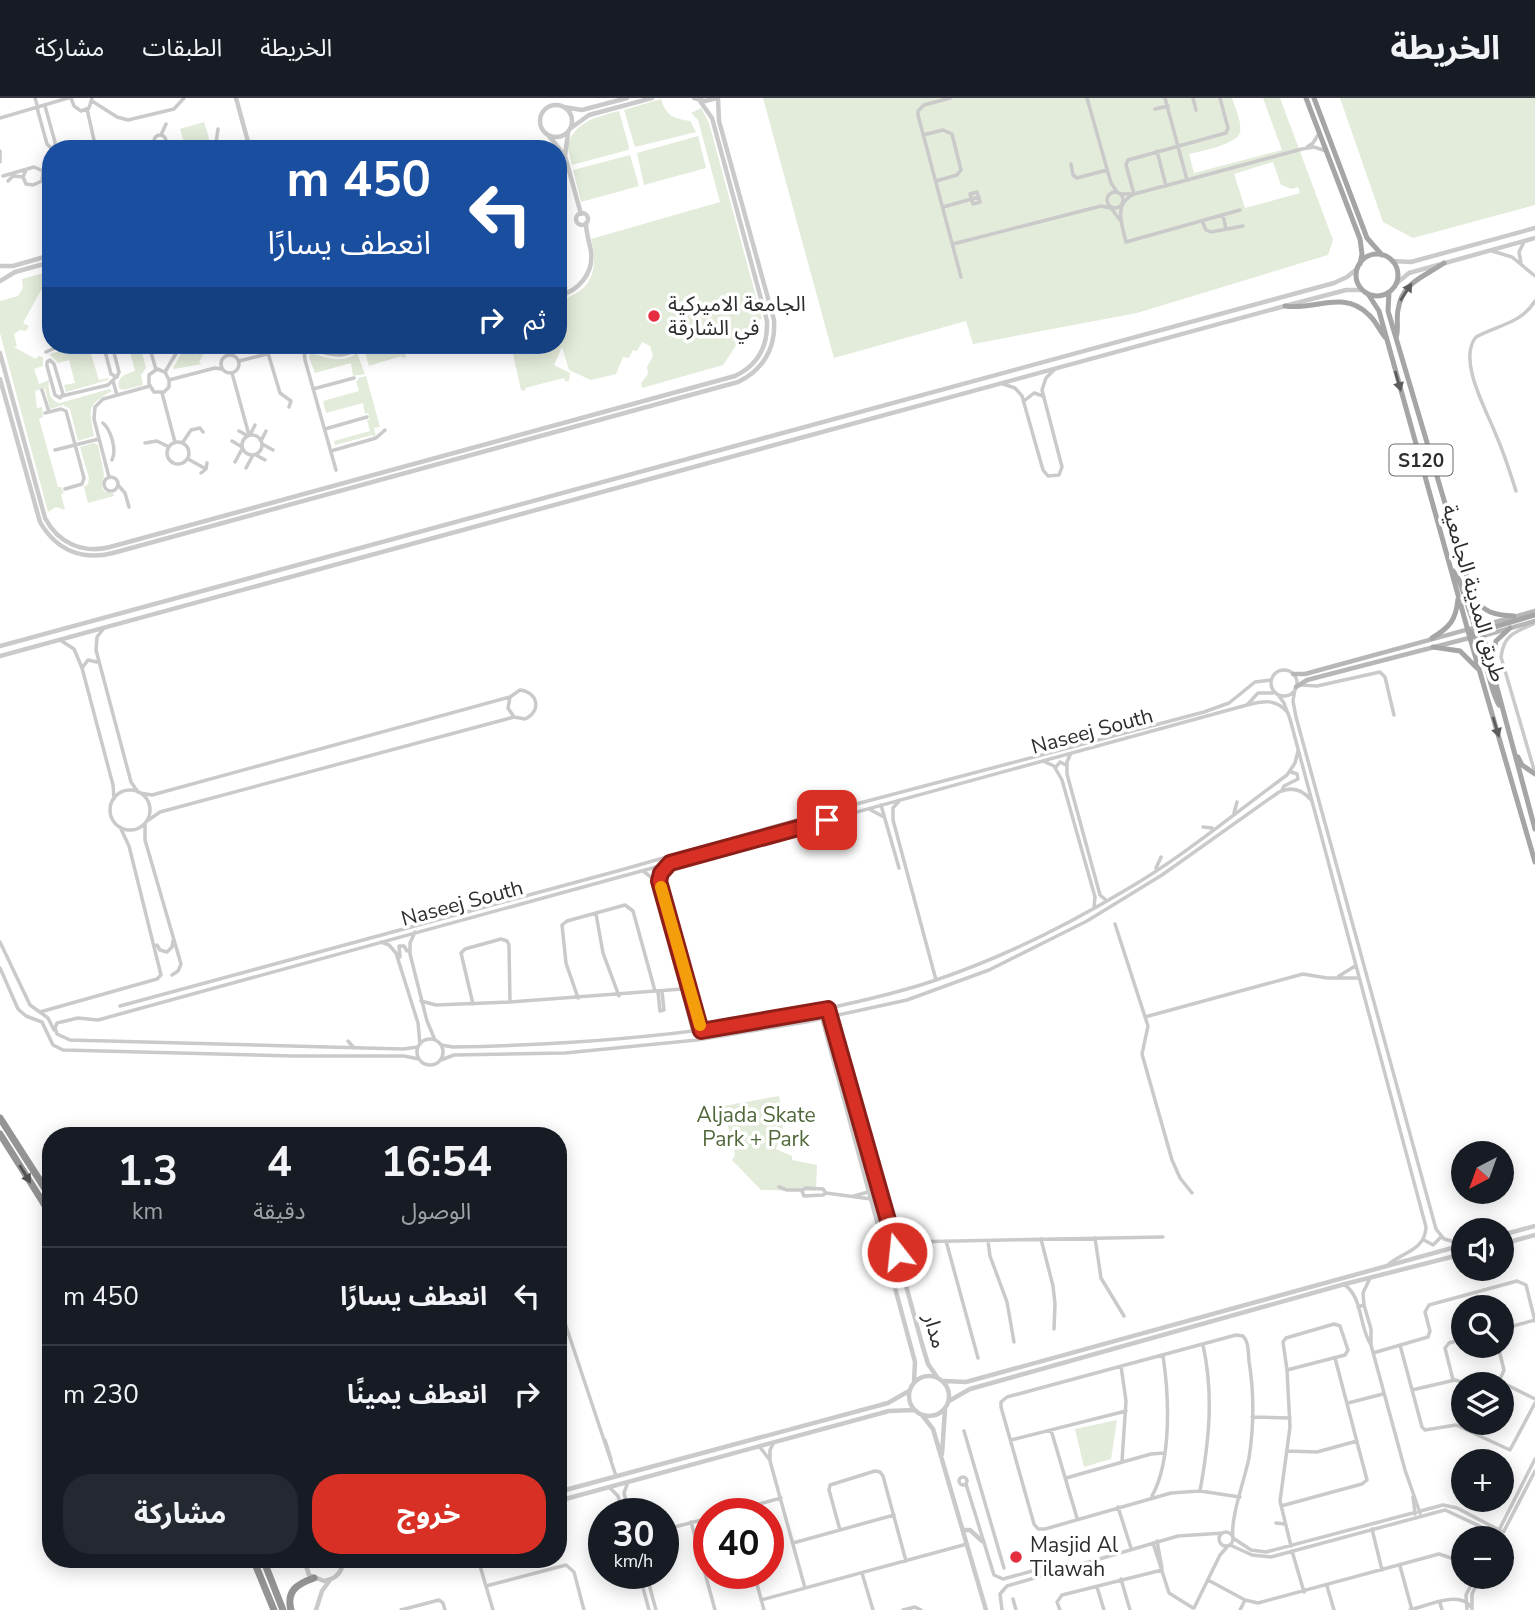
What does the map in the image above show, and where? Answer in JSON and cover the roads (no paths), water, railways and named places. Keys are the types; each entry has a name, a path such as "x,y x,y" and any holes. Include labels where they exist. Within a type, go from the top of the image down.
{"highway":[{"path":"0,1118 42,1184"},
{"path":"0,1134 42,1200"},
{"path":"257,1568 274,1610"},
{"path":"267,1568 283,1610"},
{"path":"291,1610 289,1599 293,1590 301,1583 315,1579"}],"main road":[{"path":"1307,98 1361,244 1357,278 1365,292 1379,296 1389,292 1397,283 1397,269 1367,238 1314,98"},
{"path":"1359,266 1370,256 1382,255"},
{"path":"1396,338 1398,307 1406,289 1420,276 1444,262"},
{"name":"طريق المدينة الجامعية","path":"1365,292 1377,308 1458,596 1490,664 1535,829"},
{"name":"طريق المدينة الجامعية","path":"1389,292 1387,308 1471,592 1479,671 1535,862"},
{"path":"1285,306 1336,301 1349,303 1370,315 1386,339"},
{"path":"1452,570 1459,580 1492,691 1502,708"},
{"path":"1471,592 1486,611 1495,615 1535,617"},
{"path":"1432,638 1447,629 1453,621 1458,596"},
{"path":"1297,687 1307,680 1433,647 1514,616"},
{"path":"1475,632 1535,617"},
{"path":"1293,674 1305,674 1432,638 1510,628 1535,617"},
{"path":"1490,664 1496,641 1510,628"},
{"path":"1433,647 1460,651 1468,656 1479,671"},
{"path":"1514,751 1522,765 1535,773"}],"street":[{"path":"36,98 46,140"},
{"path":"93,140 88,121 88,109 92,100 101,109 117,117 135,119 174,109 184,98"},
{"path":"236,98 248,140"},
{"path":"555,98 563,106 570,120 567,144"},
{"path":"543,111 551,104 582,110 627,98"},
{"path":"548,136 561,137 589,115 652,98"},
{"path":"0,379 40,522 52,540 70,552 102,556 738,382 759,368 768,354 774,337 774,320 719,121 718,98 700,101 694,98"},
{"path":"950,98 920,108 918,115 961,277"},
{"path":"1087,98 1111,183 1123,198 1120,220"},
{"path":"1165,98 1187,180"},
{"path":"1193,98 1196,110"},
{"path":"1134,194 1127,162 1132,158 1226,133 1228,128 1220,98"},
{"path":"0,118 71,100 88,121"},
{"path":"0,354 45,518 55,533 68,543 85,549 102,549 735,376 750,367 764,346 767,330 765,313 712,118 700,101"},
{"path":"546,102 541,125 551,140"},
{"path":"45,106 54,140"},
{"path":"1155,109 1168,106"},
{"path":"81,111 101,109"},
{"path":"154,140 162,135 166,124"},
{"path":"217,140 218,129"},
{"path":"923,135 950,131 961,167 960,173 936,181"},
{"path":"1302,149 1313,143 1320,131"},
{"path":"217,140 223,133"},
{"path":"162,135 165,140"},
{"path":"1095,206 1107,196 1119,193 1134,194 1302,149 1317,148 1328,152"},
{"path":"0,151 0,162"},
{"path":"1157,151 1166,186"},
{"path":"567,163 581,214 587,217 583,224"},
{"path":"1071,164 1073,175 1077,178 1107,170"},
{"path":"3,176 37,167 42,171"},
{"path":"26,170 23,177 26,184 33,186 42,181"},
{"path":"8,181 13,176 23,177"},
{"path":"1111,183 1107,204 1120,220 1126,242 1240,210"},
{"path":"953,244 1095,206 1106,205 1116,209 1134,194"},
{"path":"943,207 979,197"},
{"path":"567,292 577,288 589,271 591,256 586,233 583,224 576,218 581,214"},
{"path":"1223,215 1226,229"},
{"path":"1202,221 1209,232 1243,226"},
{"path":"1392,261 1411,262 1535,228"},
{"path":"1397,283 1409,273 1535,238"},
{"path":"1522,265 1519,252 1525,241"},
{"path":"1486,251 1503,253 1535,276"},
{"path":"0,266 13,266 42,258"},
{"path":"0,281 15,272 42,264"},
{"path":"13,266 15,272"},
{"path":"0,646 1334,283 1359,266"},
{"path":"0,656 1285,306 1346,290 1365,292"},
{"path":"1517,491 1476,387 1470,350 1476,337 1517,320 1535,301"},
{"path":"105,354 117,395"},
{"path":"62,396 54,362 48,361 47,366 58,399 108,385 119,372 115,354"},
{"path":"152,354 156,370"},
{"path":"163,371 175,354"},
{"path":"169,380 215,368 229,354 236,356 239,361 238,370 232,373 215,368"},
{"path":"239,361 264,354"},
{"path":"268,354 280,393 291,401 289,407"},
{"path":"305,354 336,470"},
{"path":"221,363 223,370"},
{"path":"1001,384 1015,388 1024,401 1043,470 1048,476 1054,477 1059,475 1062,467 1043,396 1044,382 1056,369"},
{"path":"156,370 163,371 169,380 167,389 162,393 154,392 149,386 149,375 156,370"},
{"path":"232,373 249,435"},
{"path":"313,389 354,378"},
{"path":"110,477 93,415 95,407 103,399 149,386"},
{"path":"43,390 47,412 62,409 66,411 85,480 80,485 65,489"},
{"path":"162,393 175,442"},
{"path":"1024,401 1034,393 1043,396"},
{"path":"325,429 367,417"},
{"path":"103,423 108,428 111,440 114,454 112,460"},
{"path":"235,462 256,425"},
{"path":"183,443 191,430 200,428 202,432"},
{"path":"533,439 545,432 545,428"},
{"path":"331,451 376,438 385,430"},
{"path":"239,431 273,450"},
{"path":"246,468 266,431"},
{"path":"55,450 111,440"},
{"path":"145,443 157,441 169,447"},
{"path":"232,441 265,460"},
{"path":"175,442 183,443 189,449 188,458 180,464 174,463 167,456 169,447 175,442"},
{"path":"188,458 204,471 207,463"},
{"path":"110,477 105,482 106,489 113,490 118,485"},
{"path":"110,477 117,479 130,507"},
{"path":"265,505 261,510 265,512"},
{"path":"1535,617 1513,631 1501,657 1535,773"},
{"path":"105,627 96,642 99,663 131,782 149,803 145,839 181,967 172,975"},
{"path":"37,1012 160,978 162,971 128,842 111,816 113,785 82,668 72,646 58,640"},
{"path":"82,668 90,660 99,663"},
{"path":"120,1006 659,860 787,822 1204,712 1229,703 1255,682 1271,680 1280,671 1288,671 1293,674 1297,687 1293,701 1296,718 1425,1193 1436,1231 1441,1237 1451,1241"},
{"path":"1247,705 1258,693 1287,696 1297,687 1317,686 1381,673 1385,677 1395,715"},
{"path":"1271,680 1272,689 1288,713 1422,1206 1426,1230 1423,1239 1412,1251 1387,1266"},
{"path":"114,799 127,791 152,794 510,697 516,691 524,690 532,694 536,701 534,712 529,718 514,717 160,812 135,830 120,827"},
{"path":"510,697 508,708 514,717"},
{"name":"Naseej South","path":"69,1040 57,1034 55,1028 58,1023 75,1019 98,1020 1247,705 1271,702 1288,713"},
{"path":"441,1045 453,1048 593,1042 701,1031 828,1009 889,995 936,980 1008,951 1107,901 1155,870 1290,772 1298,751"},
{"path":"1073,753 1066,765 1101,898"},
{"path":"1041,761 1056,768 1062,780 1096,899 1094,908"},
{"path":"1056,768 1060,762 1066,765"},
{"path":"0,968 20,1011 42,1022 54,1046 63,1050 404,1056 419,1059 430,1066 452,1055 565,1053 697,1040 900,1002 952,985 1001,964 1060,935 1150,883 1282,790 1285,785 1298,779 1296,773 1290,772"},
{"path":"1282,790 1298,790 1311,800"},
{"path":"901,799 892,811 936,980"},
{"path":"1233,814 1237,802"},
{"path":"882,807 892,811"},
{"path":"882,807 899,868"},
{"path":"867,808 885,817"},
{"path":"1080,821 1086,826"},
{"path":"1203,827 1214,828"},
{"path":"1320,836 1327,834"},
{"path":"1155,870 1161,857"},
{"path":"659,880 661,873 670,863"},
{"path":"641,871 652,878"},
{"path":"693,1032 652,878 655,872 701,1031"},
{"path":"1096,899 1107,901"},
{"path":"578,998 566,965 561,928 568,921 625,905 632,909 658,992"},
{"path":"596,913 603,953 619,996"},
{"path":"1115,924 1145,1017 1148,1030 1142,1054 1171,1160 1182,1182 1192,1193"},
{"path":"153,936 160,950 167,952 173,945 172,932"},
{"path":"415,932 409,946 411,959 425,1015 435,1040 444,1051 442,1060"},
{"path":"473,1004 461,953 464,949 501,939 509,945 510,1002"},
{"path":"379,941 393,949 400,967 419,1027 419,1059"},
{"path":"0,942 30,1005 48,1018 57,1038 79,1041 406,1049 426,1040 435,1040"},
{"path":"400,967 399,946 405,946 411,959"},
{"path":"1334,978 1355,966"},
{"path":"1145,1017 1296,975 1359,978"},
{"path":"9,987 16,999 21,1000 23,997 19,984"},
{"path":"421,1001 436,1005 473,1004 619,996 682,989"},
{"path":"425,1015 436,1005"},
{"name":"مدار","path":"828,1009 926,1360 937,1377"},
{"name":"مدار","path":"820,1010 915,1362 914,1382"},
{"path":"78,1050 76,1044 79,1041"},
{"path":"348,1041 354,1048"},
{"path":"779,1187 802,1190 802,1194 806,1196 826,1193 854,1196 869,1191"},
{"path":"854,1196 858,1199 871,1199"},
{"path":"1514,1232 1535,1226"},
{"path":"1514,1241 1535,1235"},
{"path":"892,1237 907,1242 1163,1237"},
{"path":"1423,1239 1433,1245 1441,1237"},
{"path":"1096,1238 1101,1278 1124,1316"},
{"path":"1041,1239 1053,1286 1054,1329"},
{"path":"946,1241 978,1358"},
{"path":"988,1241 990,1256 1007,1302 1014,1342"},
{"path":"897,1252 907,1242"},
{"path":"567,1490 888,1403 909,1391 914,1382 925,1376 944,1381 966,1382 1451,1248"},
{"path":"949,1401 970,1389 1451,1257"},
{"path":"1370,1278 1363,1293 1370,1324 1371,1345"},
{"path":"1373,1353 1429,1336 1425,1312 1429,1305 1517,1281 1526,1285 1535,1320 1514,1326"},
{"path":"1345,1284 1355,1294 1418,1514"},
{"path":"1358,1307 1364,1305"},
{"path":"1363,1326 1370,1324"},
{"path":"1287,1370 1347,1353 1342,1332 1337,1326 1330,1326 1283,1340 1290,1418 1281,1506 1304,1592"},
{"path":"567,1329 616,1477"},
{"path":"1155,1542 1169,1593 1193,1609 1220,1555 1233,1537 1233,1522 1240,1497 1249,1455 1252,1417 1251,1370 1248,1349 1243,1339 1231,1337 1002,1400 1002,1410 1038,1529 1162,1495 1200,1491 1240,1497"},
{"path":"1451,1344 1445,1346 1451,1372"},
{"path":"1200,1491 1208,1451 1211,1405 1203,1345"},
{"path":"1400,1345 1425,1430 1457,1424 1508,1450 1513,1446 1535,1401 1514,1390"},
{"path":"1151,1498 1164,1453 1168,1399 1163,1356"},
{"path":"1281,1506 1366,1482 1337,1357"},
{"path":"1121,1366 1126,1411 1122,1462"},
{"path":"1412,1390 1451,1380"},
{"path":"944,1381 949,1392 949,1401 942,1447 949,1481"},
{"path":"909,1391 915,1410 933,1429 986,1610"},
{"path":"1348,1404 1383,1394"},
{"path":"922,1415 935,1415 946,1408"},
{"path":"567,1499 890,1411 915,1410"},
{"path":"1011,1440 1126,1411"},
{"path":"1252,1417 1290,1418"},
{"path":"1051,1430 1077,1518"},
{"path":"964,1431 1004,1568"},
{"path":"1288,1451 1317,1452 1357,1441"},
{"path":"774,1442 770,1452 771,1461 781,1498"},
{"path":"759,1446 771,1461"},
{"path":"1066,1478 1154,1453 1164,1453"},
{"path":"1503,1526 1535,1459"},
{"path":"840,1530 830,1485 875,1471 880,1472 906,1561"},
{"path":"1504,1526 1535,1471"},
{"path":"966,1481 976,1473"},
{"path":"949,1481 979,1480"},
{"path":"966,1481 994,1575 1001,1579 1033,1571 1058,1570"},
{"path":"625,1498 628,1482"},
{"path":"609,1487 619,1498"},
{"path":"1156,1487 1162,1495"},
{"path":"1210,1535 1220,1542 1261,1558 1448,1505 1484,1526"},
{"path":"1118,1507 1129,1549"},
{"path":"784,1510 805,1588"},
{"path":"1302,1546 1372,1529 1418,1514"},
{"path":"793,1543 894,1515"},
{"path":"679,1525 691,1522 715,1610"},
{"path":"1220,1555 1223,1533 1233,1522"},
{"path":"1276,1523 1285,1524"},
{"path":"1372,1529 1382,1570"},
{"path":"963,1530 970,1530 982,1541"},
{"path":"1002,1610 1000,1594 1002,1589 1011,1584 1185,1535 1229,1533 1259,1552 1292,1549"},
{"path":"761,1600 967,1544"},
{"path":"1208,1580 1245,1600 1258,1603 1439,1554 1451,1558"},
{"path":"567,1566 574,1572 584,1610"},
{"path":"1400,1566 1411,1610 1458,1599 1465,1601 1470,1609"},
{"path":"306,1568 315,1579 320,1594"},
{"path":"316,1610 320,1594 342,1568"},
{"path":"481,1568 493,1610"},
{"path":"486,1586 555,1568"},
{"path":"1060,1610 1061,1600 1067,1595 1162,1570"},
{"path":"1033,1571 1034,1578"},
{"path":"862,1573 873,1610"},
{"path":"1009,1577 1011,1584"},
{"path":"315,1579 330,1580"},
{"path":"1121,1579 1130,1610"},
{"path":"1327,1586 1334,1610"},
{"path":"1097,1587 1104,1610"},
{"path":"643,1589 649,1610"},
{"path":"650,1589 656,1610"},
{"path":"758,1589 764,1610"},
{"path":"1465,1601 1471,1589"},
{"path":"1470,1609 1473,1589"},
{"path":"1013,1599 1016,1610"},
{"path":"401,1610 439,1600 445,1610"},
{"path":"1240,1610 1245,1600"},
{"path":"1440,1603 1442,1610"},
{"path":"903,1610 915,1607 921,1610"}],"place":[{"name":"الجامعة الاميركية في الشارقة","path":"654,316"},
{"name":"Masjid Al Tilawah","path":"1016,1557"}],"park label":[{"name":"Aljada Skate Park + Park","path":"756,1127"}]}
